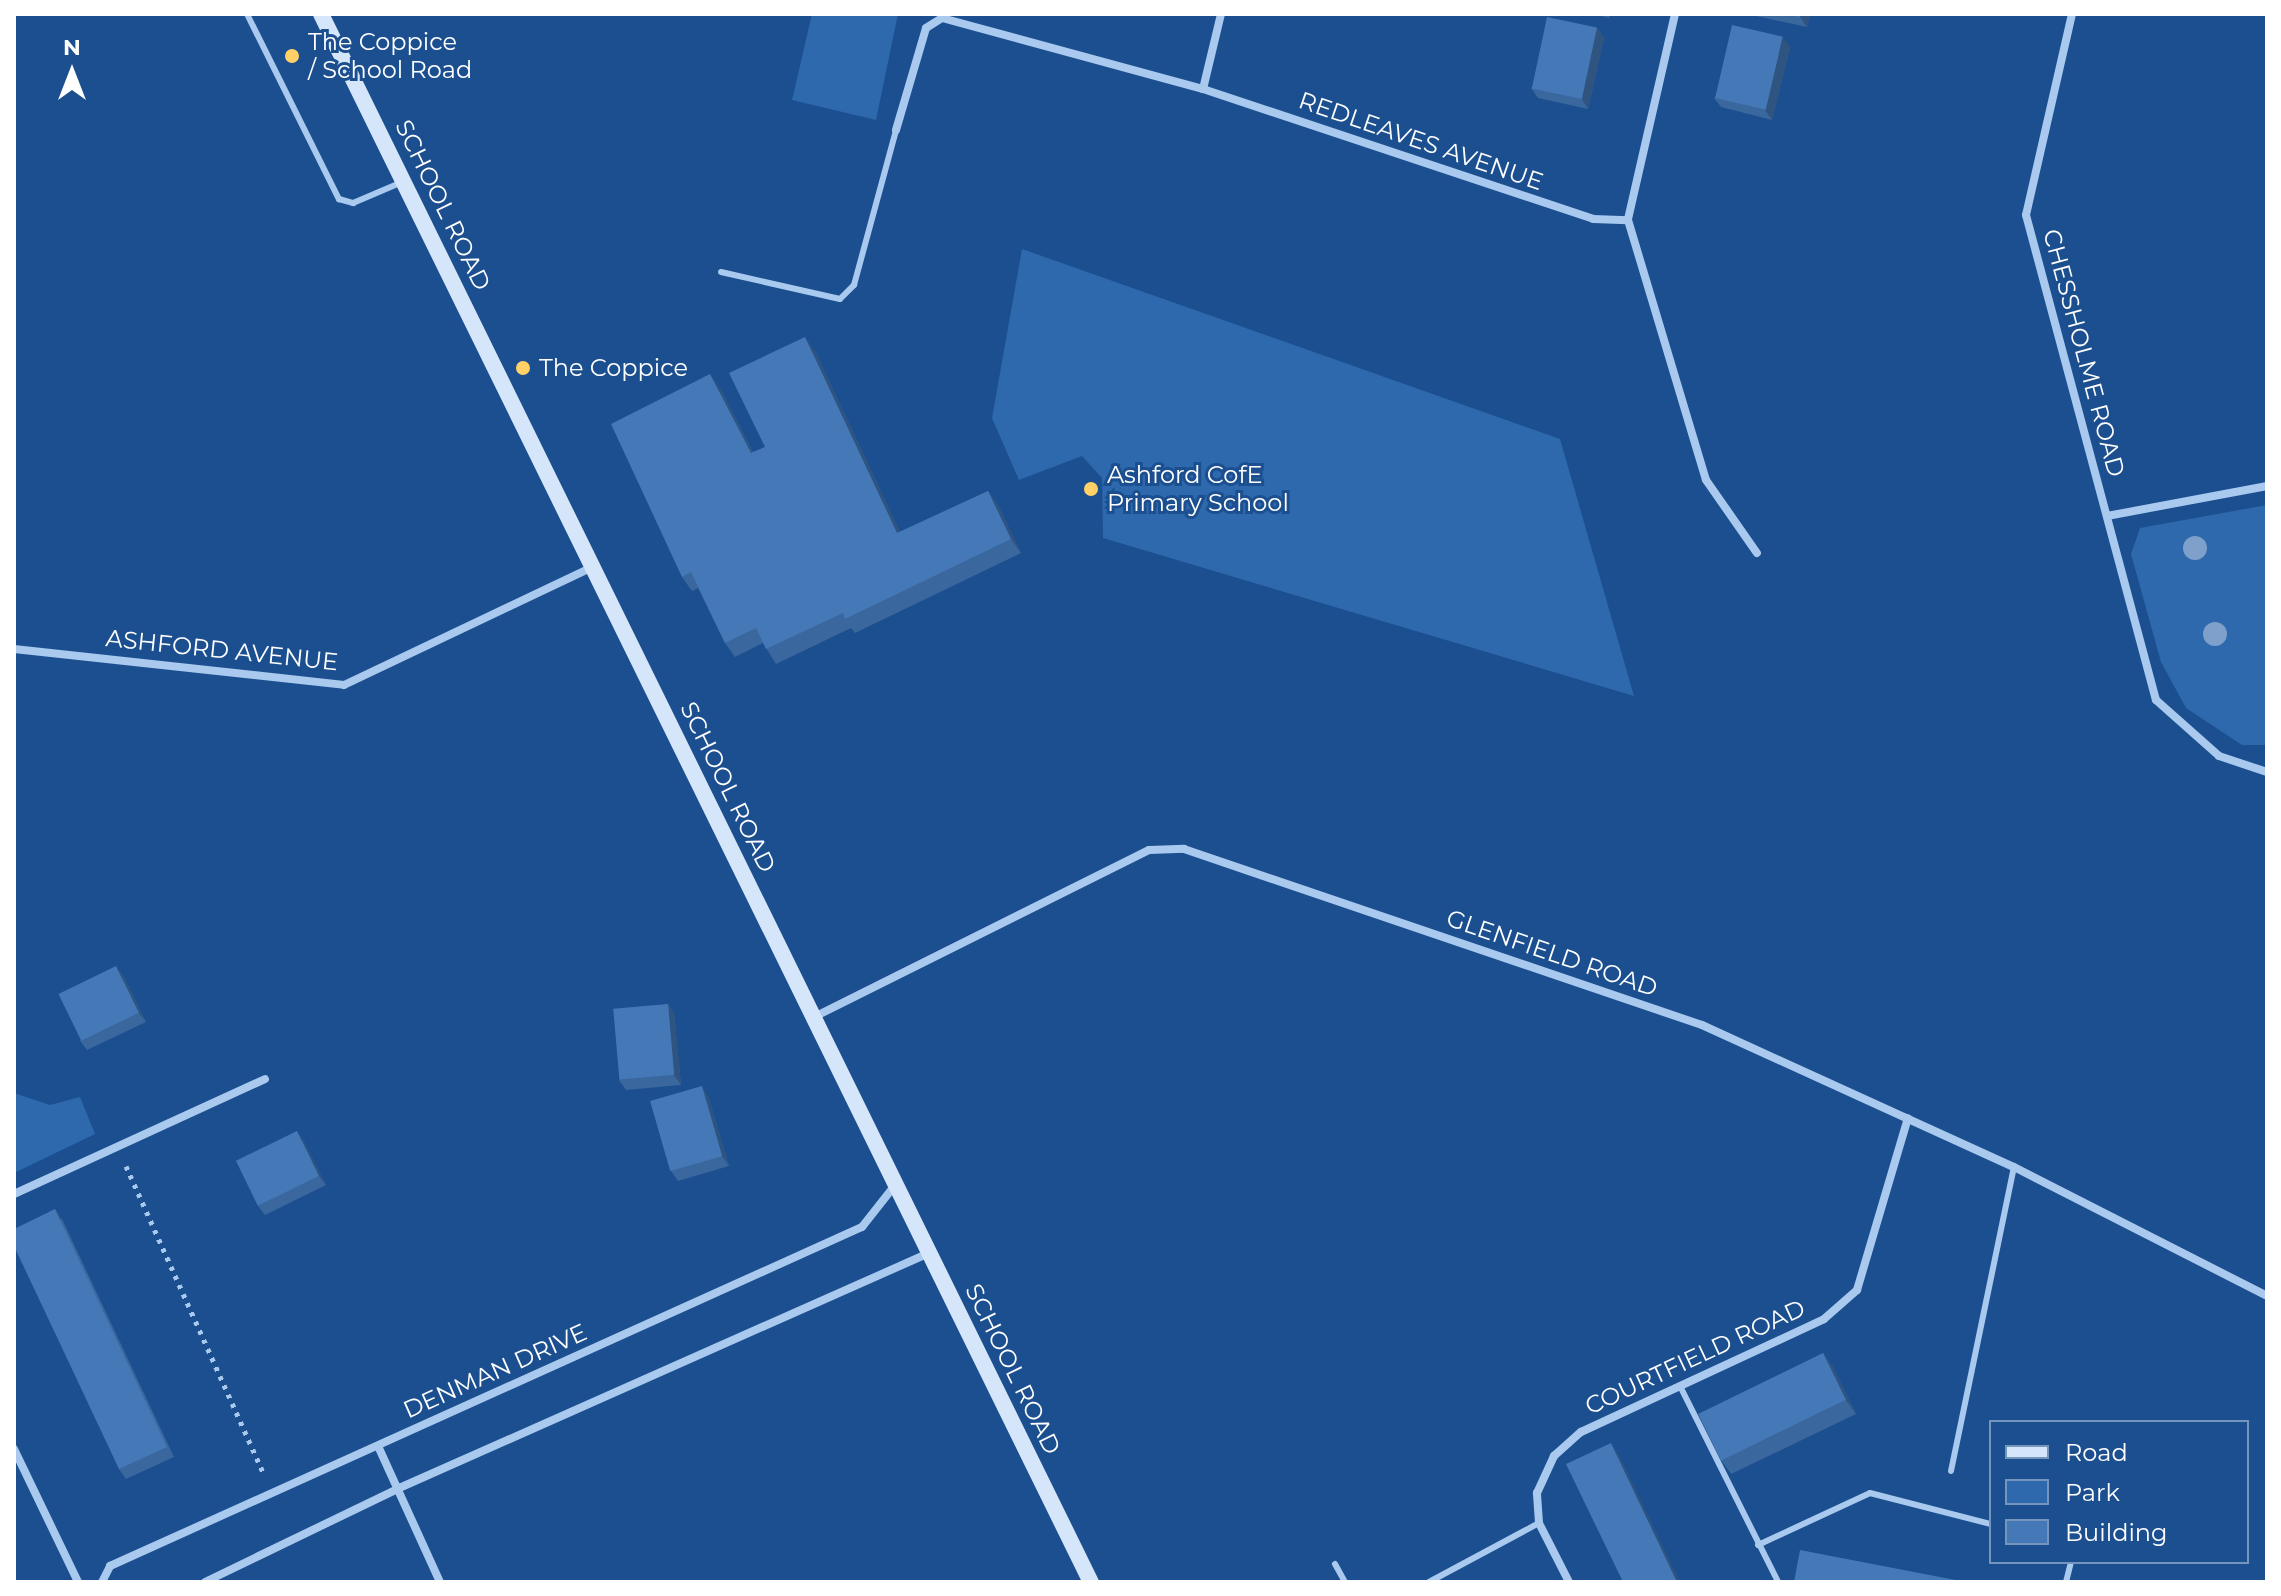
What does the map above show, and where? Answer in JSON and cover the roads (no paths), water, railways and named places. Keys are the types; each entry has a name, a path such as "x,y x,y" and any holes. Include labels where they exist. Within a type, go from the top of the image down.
{"main road":[{"name":"SCHOOL ROAD","path":"321,14 1091,1582"}],"street":[{"path":"1203,89 1221,14"},
{"path":"1675,14 1628,220 1706,480 1757,553"},
{"name":"CHESSHOLME ROAD","path":"2072,14 2026,215 2156,700 2219,756 2267,772"},
{"name":"REDLEAVES AVENUE","path":"896,130 926,28 942,18 1203,89 1593,219 1628,220"},
{"name":"CHESSHOLME ROAD","path":"2107,516 2267,486"},
{"name":"ASHFORD AVENUE","path":"14,649 344,685 593,567"},
{"name":"GLENFIELD ROAD","path":"814,1017 1149,850 1184,849 1702,1025 2014,1167 2267,1296"},
{"path":"14,1194 265,1079"},
{"name":"COURTFIELD ROAD","path":"1539,1523 1537,1493 1554,1456 1581,1432 1824,1319 1857,1290 1908,1118"},
{"name":"DENMAN DRIVE","path":"102,1582 110,1566 862,1227 896,1184"},
{"path":"205,1582 397,1489 929,1253"},
{"path":"378,1446 440,1582"},
{"path":"14,1449 78,1582"},
{"path":"1539,1523 1569,1582"}],"lane":[{"path":"247,14 339,199 353,203 405,182"},
{"path":"721,272 840,299 854,285 896,130"},
{"path":"1951,1471 2014,1167"},
{"path":"1681,1388 1778,1582"},
{"path":"1758,1545 1870,1493 1989,1523"},
{"path":"1429,1582 1539,1523"},
{"path":"1335,1564 1345,1582"}],"place":[{"name":"The Coppice / School Road","path":"292,56"},
{"name":"The Coppice","path":"523,368"},
{"name":"Ashford CofE Primary School","path":"1091,489"}]}
